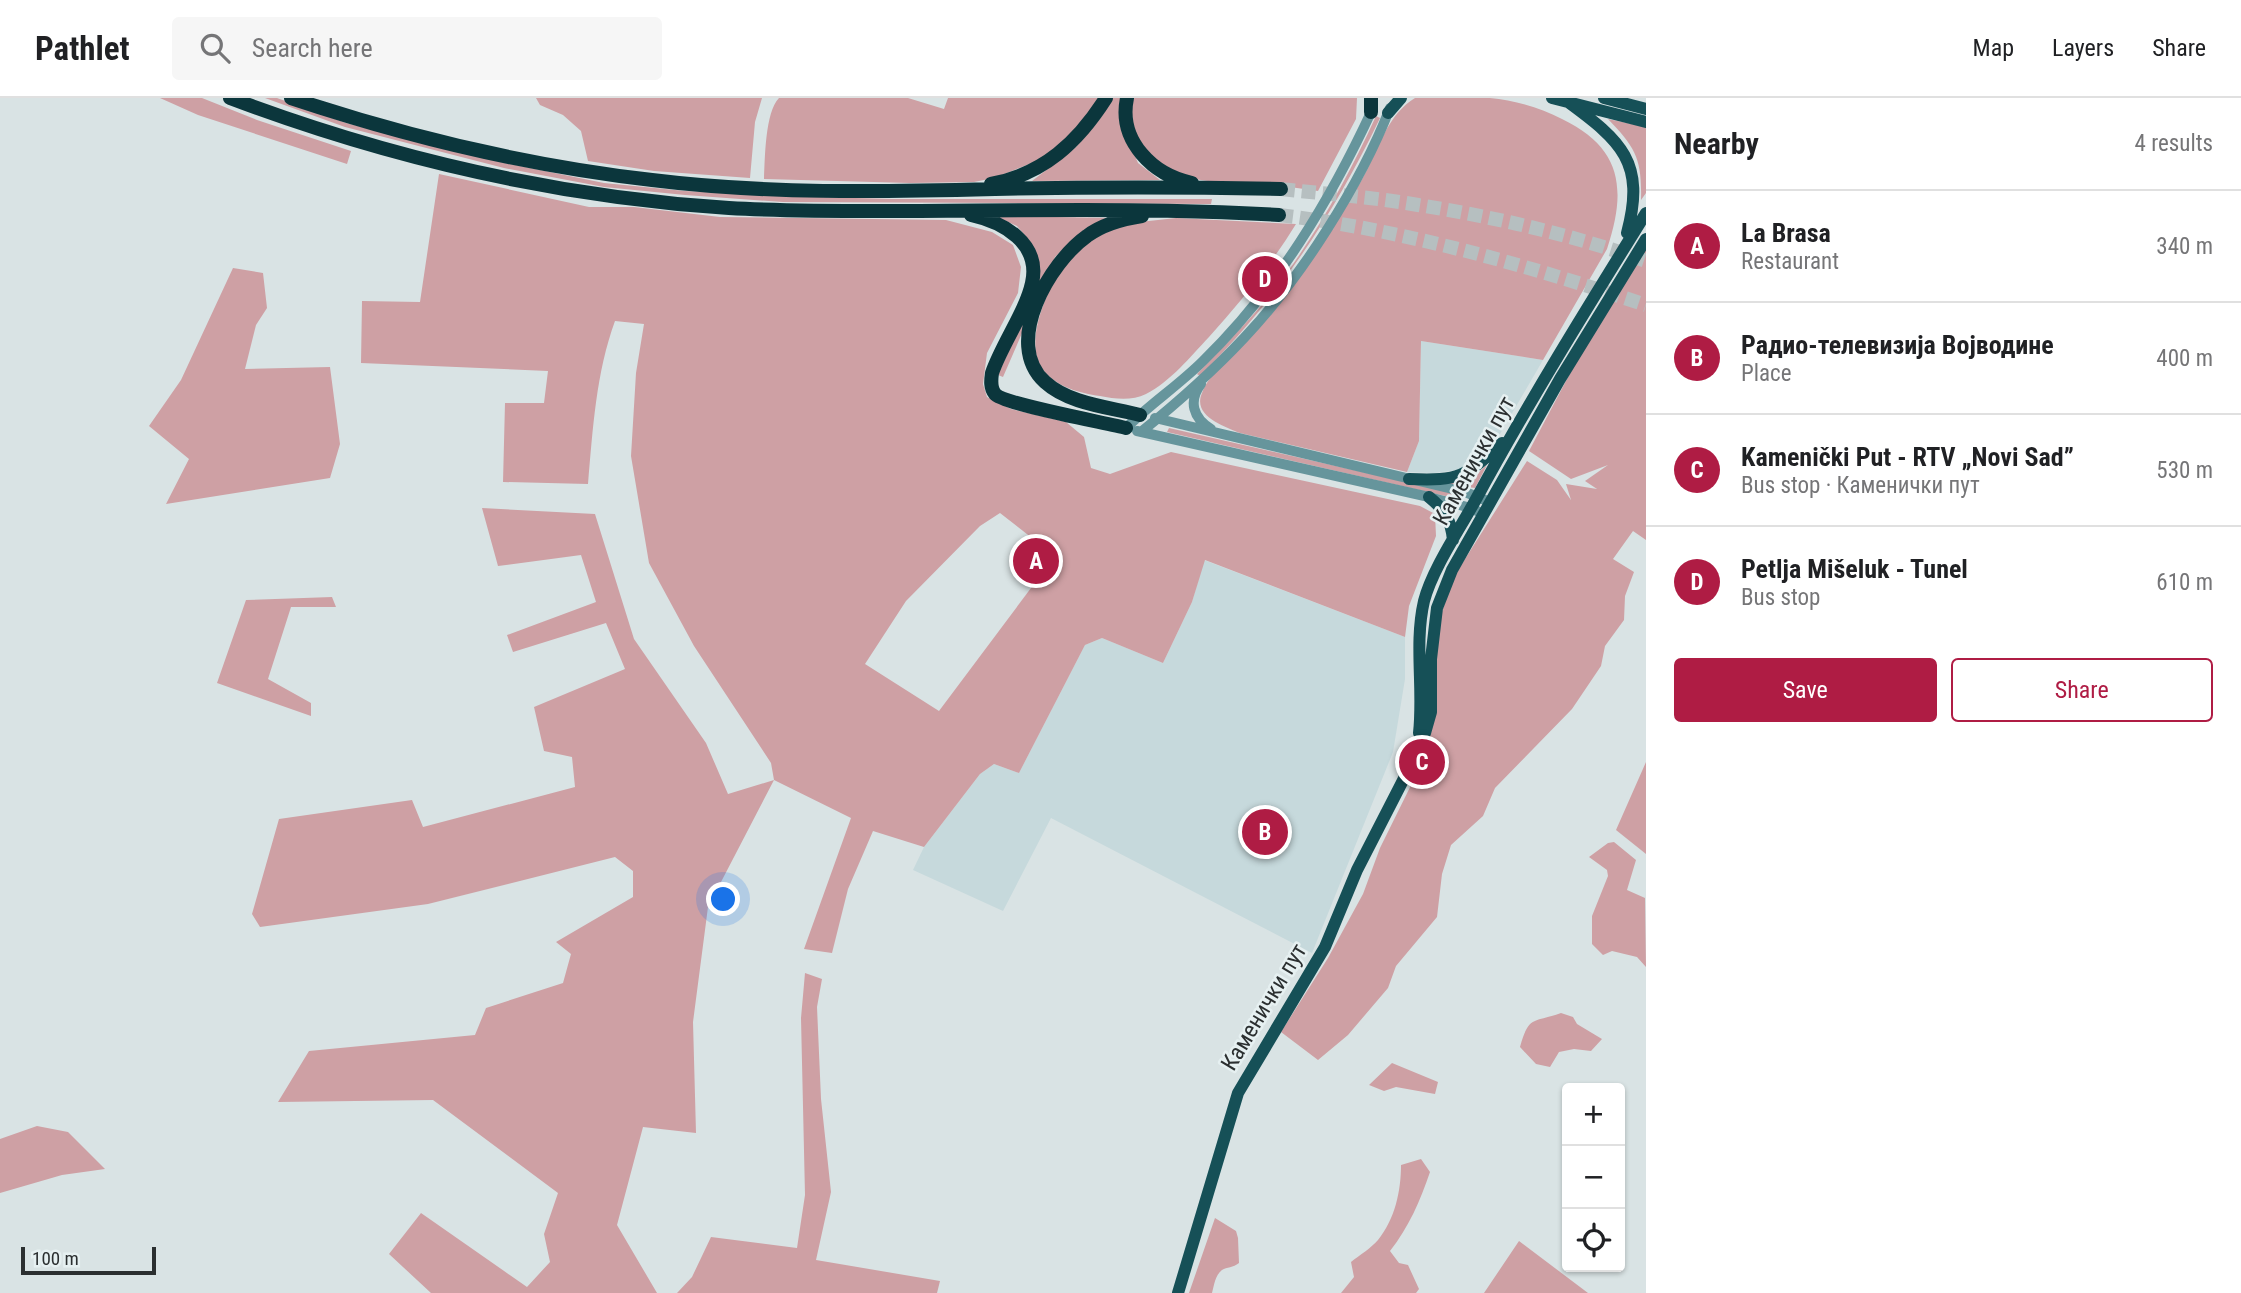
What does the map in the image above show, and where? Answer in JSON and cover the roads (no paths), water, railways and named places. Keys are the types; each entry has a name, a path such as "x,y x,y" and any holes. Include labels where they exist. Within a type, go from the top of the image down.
{"highway":[{"path":"229,98 307,125 426,160 592,194 675,204 785,211 1070,209 1279,215"},
{"path":"291,98 477,150 593,173 654,181 834,191 1281,189"},
{"path":"954,191 1023,176 1047,163 1073,141 1106,98"},
{"path":"1127,98 1126,120 1130,136 1146,159 1159,171 1188,183 1221,188"},
{"path":"931,211 972,216 998,223 1019,238 1031,260 1031,286 992,373 991,383 995,393 999,397 1029,406 1134,430"},
{"path":"1140,415 1064,396 1043,381 1032,365 1026,336 1044,289 1069,251 1085,237 1102,226 1130,217 1174,211"}],"main road":[{"path":"1388,113 1401,98"},
{"path":"1552,98 1646,122"},
{"path":"1604,98 1646,108"},
{"path":"1568,102 1618,141 1633,172 1635,202 1620,254"},
{"name":"Каменички пут","path":"1416,755 1422,702 1419,640 1425,597 1510,436 1646,213"},
{"name":"Каменички пут","path":"1178,1293 1238,1093 1325,947 1357,870 1416,755 1431,712 1431,659 1437,608 1452,570 1560,379 1646,239"},
{"path":"1409,479 1447,480 1462,476 1510,436"},
{"path":"1429,497 1442,507 1448,516 1453,540"}],"street":[{"path":"1134,430 1140,415 1203,361 1271,284 1340,178 1371,105 1378,98"},
{"path":"1134,430 1157,418 1211,370 1245,338 1266,312 1318,243 1354,182 1394,98"},
{"path":"1211,370 1197,389 1193,404 1200,420 1221,435"},
{"path":"1140,415 1478,495 1490,502"},
{"path":"1134,430 1429,497 1471,508 1483,514"}],"tunnel":[{"path":"1281,189 1384,200 1476,215 1562,235 1646,261"},
{"path":"1279,215 1373,230 1465,251 1646,305"}],"place":[{"name":"Petlja Mišeluk - Tunel","path":"1265,279"},
{"name":"La Brasa","path":"1036,561"},
{"name":"Kamenički Put - RTV „Novi Sad”","path":"1422,762"},
{"name":"Радио-телевизија Војводине","path":"1265,832"}]}
